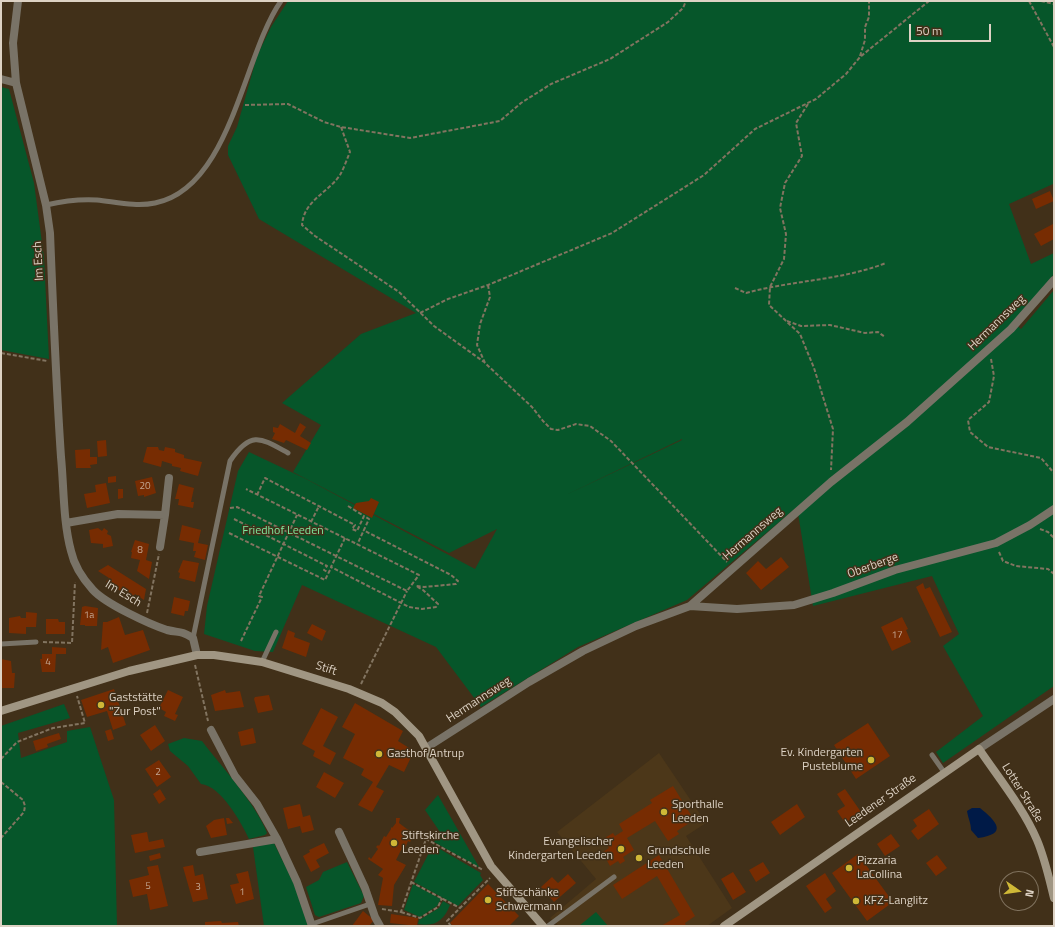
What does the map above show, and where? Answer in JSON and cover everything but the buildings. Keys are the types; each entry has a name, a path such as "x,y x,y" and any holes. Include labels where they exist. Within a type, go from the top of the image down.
{"main road":[{"name":"Stift","path":"1,710 129,671 196,656 214,655 262,662 356,692 382,703 408,724 426,748 496,873"},
{"name":"Leedener Straße","path":"724,926 944,772 980,749"},
{"name":"Lotter Straße","path":"980,749 1009,792 1036,838 1047,868 1054,898"},
{"path":"496,873 543,926"}],"street":[{"name":"Im Esch","path":"18,1 13,43 16,83 46,205 50,233 66,523 70,550 76,567 94,590 113,604 168,630 182,631 193,638"},
{"path":"1,79 16,83"},
{"name":"Hermannsweg","path":"426,748 529,682 583,651 636,626 690,606 831,482 907,422 1028,312 1054,280"},
{"path":"160,547 169,478"},
{"name":"Oberberge","path":"690,606 737,609 794,605 833,593 895,570 996,543 1030,526 1054,509"},
{"path":"66,523 118,514 165,514"},
{"path":"193,638 196,656"},
{"name":"Leedener Straße","path":"980,749 1054,699"},
{"path":"212,730 235,776 257,804 277,839 297,882 312,925"},
{"path":"339,832 365,888 370,904 380,926"},
{"path":"200,852 277,839"}],"lane":[{"path":"46,205 81,200 137,204 155,203 182,191 201,173 213,155 238,105 255,51 281,1"},
{"path":"193,638 230,461 236,453 252,439 262,439 288,453"},
{"path":"262,662 276,632"},
{"path":"1,644 36,642"},
{"path":"932,755 944,772"},
{"path":"548,926 614,877"},
{"path":"312,925 370,904"}],"path":[{"path":"238,105 288,104 324,122 340,127 410,138 500,121 521,103 551,84 610,59 668,22 682,8 686,1"},
{"path":"860,57 865,40 865,27 869,17 869,1"},
{"path":"420,313 448,298 488,285 612,233 704,175 755,129 809,103 846,74 860,57 929,1"},
{"path":"1029,1 1054,47"},
{"path":"1041,1 1054,4"},
{"path":"809,103 796,123 802,156 785,183 780,208 786,234 784,259 770,287 769,305 800,334 814,368 833,429 831,482"},
{"path":"340,127 350,152 339,176 321,193 303,214 302,225 315,236 399,292 434,326 485,363 532,407 543,422 551,429 558,430 576,424 590,426 612,441 733,568"},
{"path":"735,288 746,293 770,287 839,278 862,272 886,263"},
{"path":"485,363 477,345 480,324 490,297 488,285"},
{"path":"786,320 801,326 825,324 865,333 878,332 884,337"},
{"path":"988,349 994,376 989,402 968,420 970,432 988,447 1041,458 1054,473"},
{"path":"1,353 56,362"},
{"path":"257,495 265,478 355,524 352,529 357,532 364,516"},
{"path":"246,489 419,575 407,591 402,604 356,692"},
{"path":"312,522 319,506"},
{"path":"348,506 369,519 363,530 358,545"},
{"path":"230,508 237,507 407,591"},
{"path":"241,641 262,597 259,596 297,515"},
{"path":"234,519 327,566 324,570 329,573"},
{"path":"1030,526 1048,532 1054,538"},
{"path":"363,530 451,575 458,581 456,584 424,587 416,586"},
{"path":"229,533 325,580 345,538"},
{"path":"996,543 1003,561 1016,566 1048,569 1054,574"},
{"path":"145,620 160,547"},
{"path":"36,642 72,643 76,567"},
{"path":"331,568 402,604 416,609 436,607 438,604 423,590 413,584"},
{"path":"196,656 208,720 212,730"},
{"path":"1,759 17,742 52,728 85,723 76,687"},
{"path":"1,782 23,800 25,806 24,812 1,838"},
{"path":"401,912 410,882 426,839 481,870 496,873"},
{"path":"451,926 447,921 496,873"},
{"path":"410,882 460,908"},
{"path":"370,904 378,909 401,912 420,918 438,907 442,898"}],"shaded area":[{"name":"Grundschule Leeden","path":"659,753 706,823 686,836 732,908 707,926 559,926 550,918 596,879 557,832"}],"green space":[{"name":"Friedhof Leeden","path":"288,1 1054,1 1054,186 1053,184 1009,204 1031,264 1054,253 1054,274 1014,323 1021,329 1054,290 1054,686 943,763 936,752 983,716 943,646 959,634 932,576 813,606 797,507 687,600 578,647 481,707 436,647 302,585 273,652 255,651 204,634 207,606 238,471 249,452 306,479 475,569 497,529 449,553 293,472 321,425 282,403 361,334 416,313 259,219 228,155 228,146 237,127 257,56 271,27","holes":["682,439 682,440 566,495"]},
{"path":"1,87 9,89 34,183 44,258 49,359 1,350"},
{"path":"64,704 70,718 18,733 21,758 67,742 67,731 90,727 114,800 117,926 1,926 1,726"},
{"path":"184,738 202,741 247,798 262,822 267,833 265,835 249,839 236,815 223,798 216,791 201,784 188,766 170,751 168,744"},
{"path":"438,795 479,867 434,842 440,832 425,810"},
{"path":"274,843 294,884 308,926 264,926 253,847"},
{"path":"433,845 481,873 480,875 483,880 458,906 414,882"},
{"path":"347,862 364,896 361,903 319,917 315,915 306,887 319,880 323,872"},
{"path":"413,884 441,899 437,906 420,917 404,910"},
{"path":"443,901 450,905 442,918 430,924 418,924 419,920 439,908"},
{"path":"596,912 608,926 579,926"}],"water":[{"path":"972,808 980,808 995,822 997,826 994,833 978,838 971,830 967,811"}],"place":[{"name":"Gaststätte \"Zur Post\"","path":"101,705"},
{"name":"Gasthof Antrup","path":"379,754"},
{"name":"Ev. Kindergarten Pusteblume","path":"871,760"},
{"name":"Sporthalle Leeden","path":"664,812"},
{"name":"Stiftskirche Leeden","path":"394,843"},
{"name":"Evangelischer Kindergarten Leeden","path":"621,849"},
{"name":"Grundschule Leeden","path":"639,858"},
{"name":"Pizzaria LaCollina","path":"849,868"},
{"name":"Stiftschänke Schwermann","path":"488,900"},
{"name":"KFZ-Langlitz","path":"856,901"}]}
